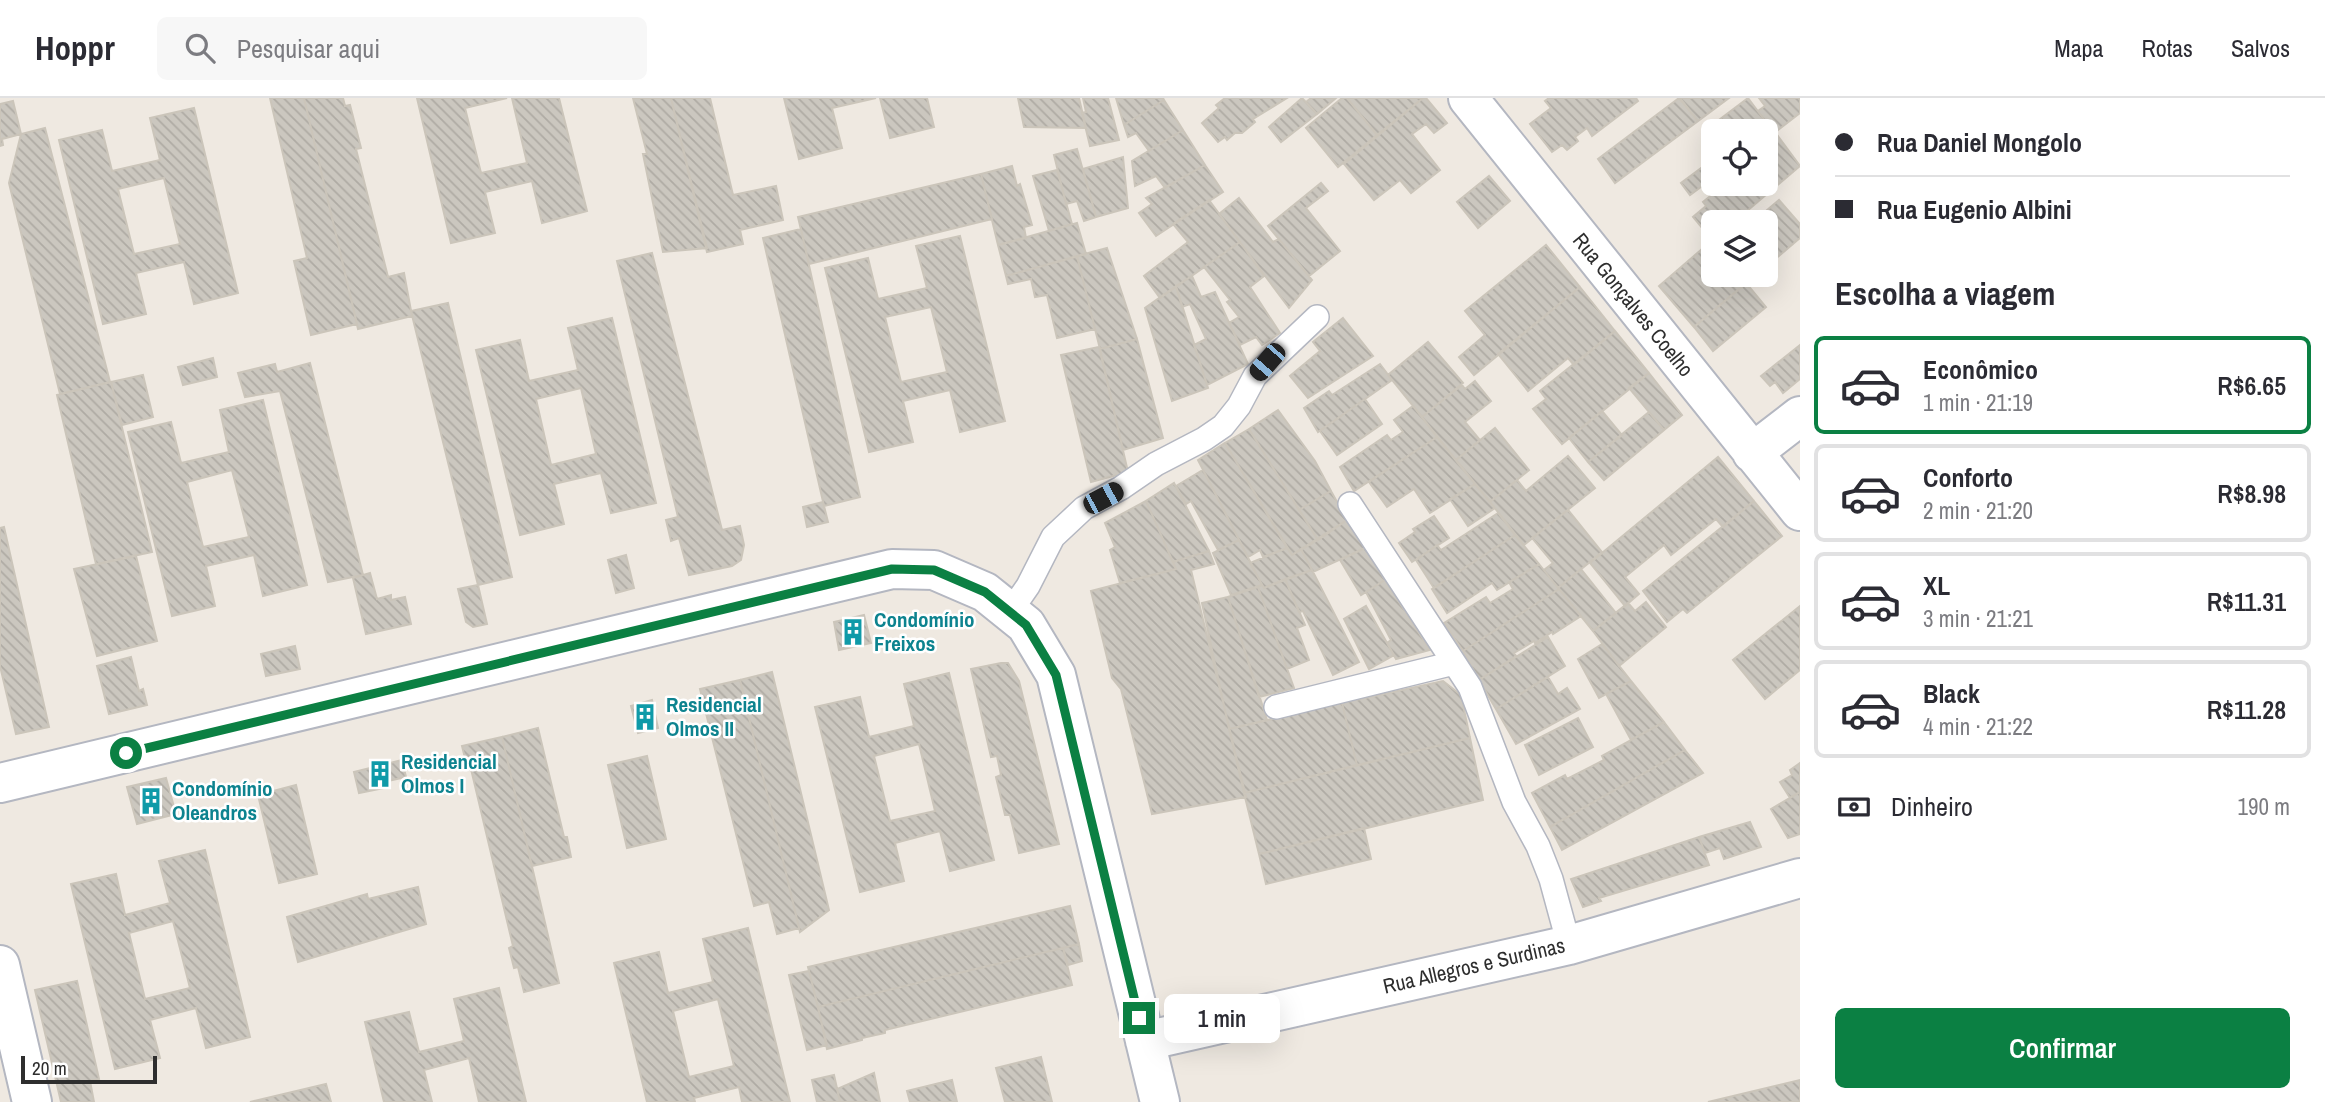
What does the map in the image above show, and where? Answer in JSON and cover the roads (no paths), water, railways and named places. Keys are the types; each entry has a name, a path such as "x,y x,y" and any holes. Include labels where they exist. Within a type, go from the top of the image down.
{"street":[{"name":"Rua Gonçalves Coelho","path":"1468,98 1800,511"},
{"path":"1752,453 1800,416"},
{"path":"0,783 892,569 934,570 985,592 1026,625 1056,675 1160,1102"},
{"name":"Rua Allegros e Surdinas","path":"1145,1041 1569,945 1800,878"},
{"path":"0,965 32,1102"}],"lane":[{"path":"1010,612 1028,586 1053,537 1084,508 1223,426 1239,406 1255,376 1317,317"},
{"path":"1350,504 1470,688 1514,802 1538,846 1569,945"},
{"path":"1276,707 1454,663"}],"place":[{"name":"Condomínio Freixos","path":"853,632"},
{"name":"Residencial Olmos II","path":"645,717"},
{"name":"Residencial Olmos I","path":"380,774"},
{"name":"Condomínio Oleandros","path":"151,801"}]}
